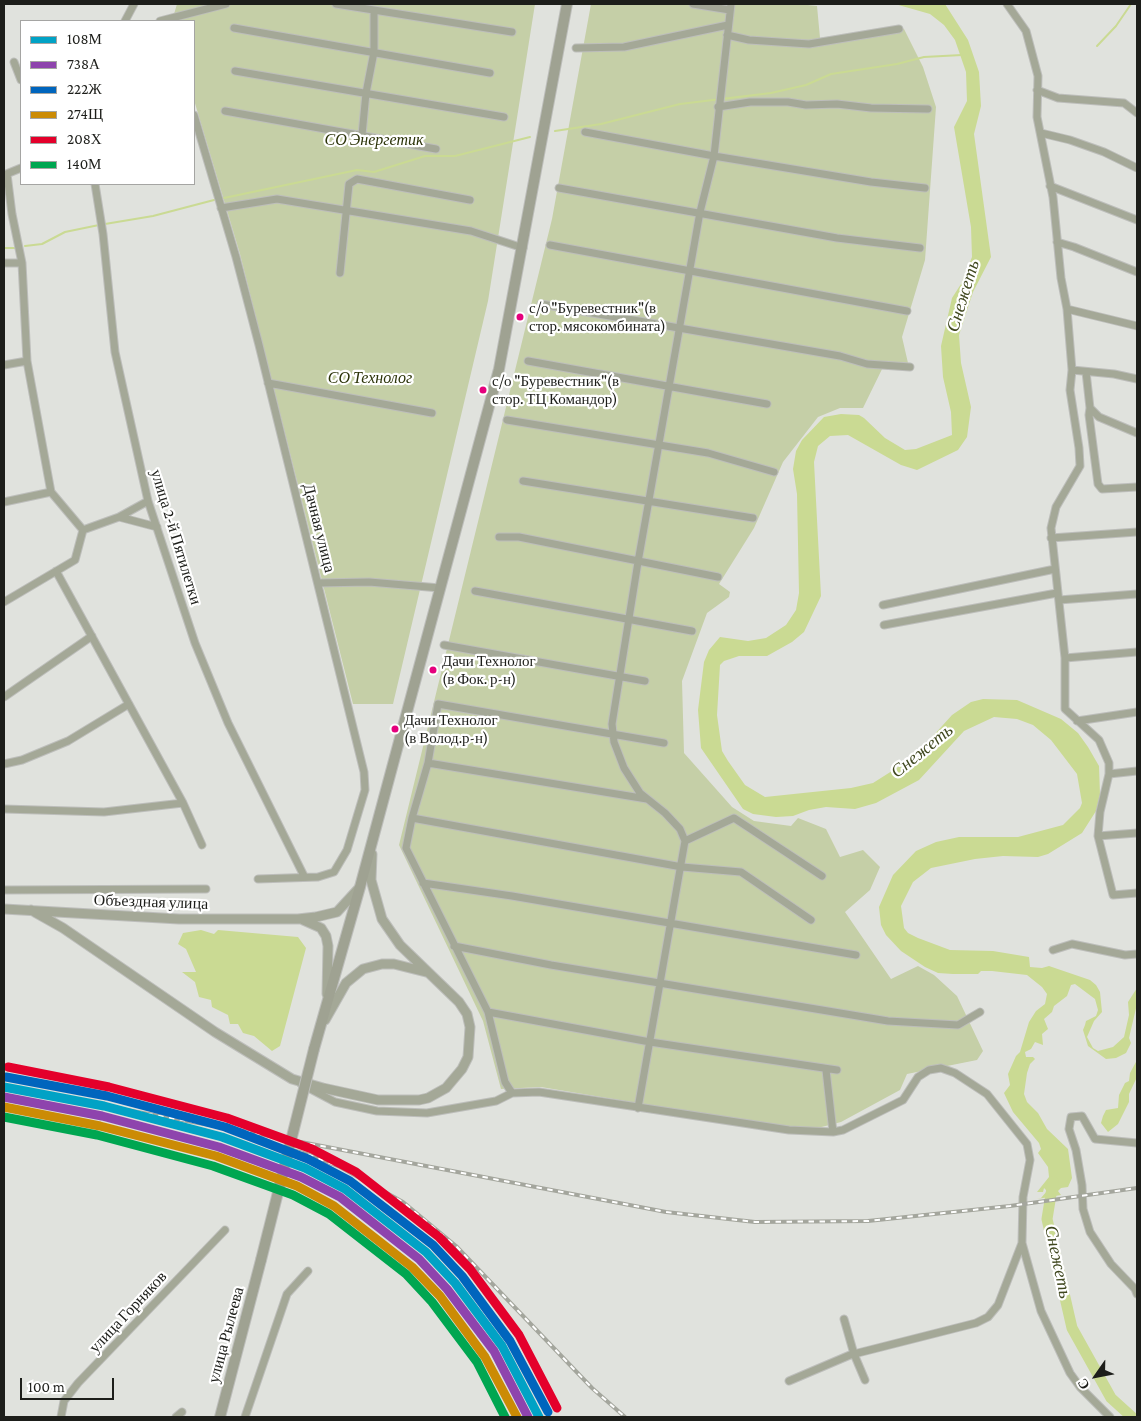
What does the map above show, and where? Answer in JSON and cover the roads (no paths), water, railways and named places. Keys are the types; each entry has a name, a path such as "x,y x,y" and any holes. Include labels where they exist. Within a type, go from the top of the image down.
{"main road":[{"name":"улица Рылеева","path":"220,1417 314,1049 375,832 499,369 567,4"}],"street":[{"path":"127,20 134,4"},
{"path":"167,20 226,4"},
{"path":"336,4 512,32"},
{"path":"382,12 384,4"},
{"path":"638,1108 672,925 685,841 680,829 665,813 640,793 624,768 613,736 612,724 628,619 679,328 700,212 714,156 730,7 693,4"},
{"path":"1007,4 1026,31 1038,76 1037,117 1050,186 1066,309 1072,370 1070,390 1079,448 1080,466 1056,507 1051,528 1065,658 1065,709 1099,740 1108,762 1109,774 1100,812 1098,836 1113,894 1137,893"},
{"path":"362,135 366,93 374,52 374,11"},
{"path":"576,48 624,47 728,25"},
{"path":"234,28 490,73"},
{"path":"727,35 749,40 809,44 826,43 899,29"},
{"path":"14,62 20,77"},
{"path":"235,72 504,117"},
{"path":"1037,90 1058,98 1124,103 1137,113"},
{"path":"718,107 750,102 788,102 806,105 837,104 871,108 928,109"},
{"path":"225,111 436,149"},
{"name":"Дачная улица","path":"195,118 268,383 364,772 365,790 347,850 334,872 318,876 258,879"},
{"path":"585,132 871,182 925,188"},
{"path":"1041,133 1070,140 1104,152 1137,168"},
{"path":"20,168 5,175 22,263 27,361 51,492 83,530"},
{"path":"340,273 350,184 357,179 470,200"},
{"name":"улица 2-й Пятилетки","path":"95,185 115,352 148,501 195,643 228,723 304,876"},
{"path":"1050,186 1137,220"},
{"path":"560,188 837,238 920,248"},
{"path":"221,208 277,199 472,231 523,248"},
{"path":"1057,242 1137,272"},
{"path":"550,245 690,269 907,311"},
{"path":"4,264 22,263"},
{"path":"541,304 840,356 867,364 910,367"},
{"path":"1066,309 1137,326"},
{"path":"4,365 27,361"},
{"path":"528,361 767,404"},
{"path":"1072,370 1114,374 1137,379"},
{"path":"1086,372 1089,415 1098,484 1102,489 1137,487"},
{"path":"268,383 432,413"},
{"path":"1090,408 1100,417 1137,432"},
{"path":"507,420 708,453 774,472"},
{"path":"523,481 753,518"},
{"path":"4,502 51,492"},
{"path":"83,530 119,517 148,501"},
{"path":"119,517 157,527"},
{"path":"4,602 75,560 83,530"},
{"path":"1051,538 1137,532"},
{"path":"498,537 519,538 718,577"},
{"path":"884,605 1055,569"},
{"path":"56,571 183,803 202,845"},
{"path":"318,583 369,582 440,588"},
{"path":"476,591 692,631"},
{"path":"884,625 1058,596 1137,594"},
{"path":"4,696 92,636"},
{"path":"444,645 619,678 645,681"},
{"path":"1065,658 1137,652"},
{"path":"4,764 22,760 68,741 129,704"},
{"path":"512,1094 505,1082 488,1012 406,848 412,818 428,763 438,704 613,736 664,743"},
{"path":"1077,721 1137,712"},
{"path":"428,763 648,799"},
{"path":"1109,774 1137,771"},
{"path":"4,809 104,812 183,803"},
{"path":"412,818 682,867 741,872 811,920"},
{"path":"685,841 734,818 822,876"},
{"path":"292,1079 323,1088 396,1102 428,1098 446,1088 462,1069 468,1057 470,1027 460,1002 400,945 382,919 371,880 375,832"},
{"path":"1098,836 1137,833"},
{"path":"423,883 502,894 672,925 856,955"},
{"path":"298,919 337,912 360,887"},
{"path":"4,890 206,889"},
{"name":"Объездная улица","path":"4,909 60,914 179,919 298,919"},
{"path":"31,910 58,925 215,1032 319,1096 335,1102 377,1111 427,1113 496,1101 512,1094 539,1092 789,1130 833,1132 843,1130 903,1100 918,1077 929,1070 941,1068 970,1082 987,1094 1027,1144 1030,1152 1023,1198 1022,1244 1041,1311 1070,1373 1110,1417"},
{"path":"58,925 57,920 60,914"},
{"path":"298,919 321,928 326,936 328,946 327,1002"},
{"path":"1053,950 1072,944 1125,955 1137,954"},
{"path":"454,946 551,965 888,1021 958,1026 980,1012"},
{"path":"318,1034 346,983 363,969 382,964 394,964 429,973"},
{"path":"488,1012 650,1042 826,1070 837,1070"},
{"path":"826,1070 833,1132"},
{"path":"1137,1143 1095,1139 1082,1116 1071,1118 1069,1129 1076,1150 1082,1185 1083,1209 1090,1232 1111,1264 1135,1289 1137,1294"},
{"name":"улица Горняков","path":"61,1417 64,1401 78,1383 225,1230"},
{"path":"789,1381 854,1354 976,1323 988,1317 998,1305 1022,1244"},
{"path":"245,1417 287,1294 308,1270"},
{"path":"844,1319 854,1354 865,1380"},
{"path":"176,1417 182,1412"}],"water":[{"path":"895,4 945,4 968,40 979,72 981,106 974,134 991,257 973,292 959,335 961,363 971,407 967,437 958,450 917,470 901,465 848,435 830,436 818,446 814,462 821,596 804,632 792,642 767,656 739,656 724,661 720,665 717,715 722,751 745,785 765,797 851,788 873,783 914,757 952,715 971,702 983,699 1017,700 1061,719 1078,733 1088,747 1099,766 1100,795 1096,811 1082,833 1048,854 1038,857 1003,856 975,859 931,868 913,882 901,906 904,928 908,933 918,938 950,950 993,951 1029,957 1030,967 1042,968 1049,966 1090,980 1100,992 1102,1012 1094,1021 1087,1037 1093,1048 1098,1051 1113,1047 1124,1037 1129,1015 1128,1002 1137,988 1137,1004 1129,1038 1131,1043 1126,1053 1116,1058 1106,1059 1088,1046 1083,1030 1086,1021 1096,1016 1098,1010 1095,999 1075,984 1071,985 1067,996 1054,1006 1052,1012 1044,1019 1048,1029 1042,1034 1043,1045 1035,1042 1031,1049 1025,1052 1026,1057 1033,1057 1035,1059 1030,1064 1027,1073 1024,1094 1027,1102 1038,1113 1047,1129 1068,1149 1072,1178 1068,1187 1061,1188 1058,1191 1061,1195 1037,1199 1041,1198 1047,1191 1044,1188 1043,1192 1037,1192 1049,1177 1048,1167 1038,1153 1041,1149 1039,1143 1013,1112 1004,1093 1010,1085 1008,1074 1016,1056 1020,1052 1029,1022 1036,1011 1045,1004 1047,994 1042,987 1027,975 992,971 981,971 978,974 938,973 925,967 901,951 886,935 881,925 879,907 893,875 916,851 936,842 959,837 1018,837 1063,825 1080,808 1082,803 1077,774 1051,740 1033,725 1017,719 994,717 964,731 919,780 876,803 855,809 826,807 809,810 793,816 776,817 753,814 743,809 701,748 698,710 704,662 709,650 720,637 748,641 766,638 786,625 796,610 799,593 797,494 793,469 796,451 802,440 824,417 841,414 859,415 885,438 905,450 916,449 952,435 951,412 943,377 941,346 952,298 961,284 972,257 971,227 954,127 967,101 966,72 955,40 944,25 930,14"},
{"path":"201,930 214,934 218,930 298,937 306,948 280,1046 272,1051 254,1036 243,1033 238,1024 230,1024 228,1015 212,1007 211,1000 199,997 195,982 182,972 196,972 186,949 178,944 183,933"},
{"path":"1137,1060 1137,1077 1129,1094 1129,1102 1118,1124 1108,1132 1101,1123 1103,1116 1106,1110 1118,1108 1119,1095 1125,1083 1129,1081 1130,1073"}],"waterway":[{"path":"1097,46 1116,26 1131,4"},
{"path":"555,131 601,124 680,104 771,93 806,85 831,74 897,64 924,57 962,55"},
{"path":"224,198 357,170 374,172 425,156 455,156 530,137"},
{"path":"105,224 153,216 214,200"},
{"path":"25,246 42,244 65,232 99,225"},
{"path":"4,248 15,248"},
{"name":"Снежеть","path":"1053,1182 1047,1219 1072,1328 1111,1398 1132,1417"}],"railway":[{"path":"104,1106 666,1212 755,1222 868,1221 1010,1206 1137,1188"},
{"path":"255,1140 307,1154 340,1167 403,1202 456,1246 592,1388 625,1417"}],"place":[{"name":"с/о \"Буревестник\"(в стор. мясокомбината)","path":"520,317"},
{"name":"с/о \"Буревестник\"(в стор. ТЦ Командор)","path":"483,390"},
{"name":"Дачи Технолог (в Фок. р-н)","path":"433,670"},
{"name":"Дачи Технолог (в Волод.р-н)","path":"395,729"}],"park label":[{"name":"СО Энергетик","path":"374,140"},
{"name":"СО Технолог","path":"370,378"}]}
